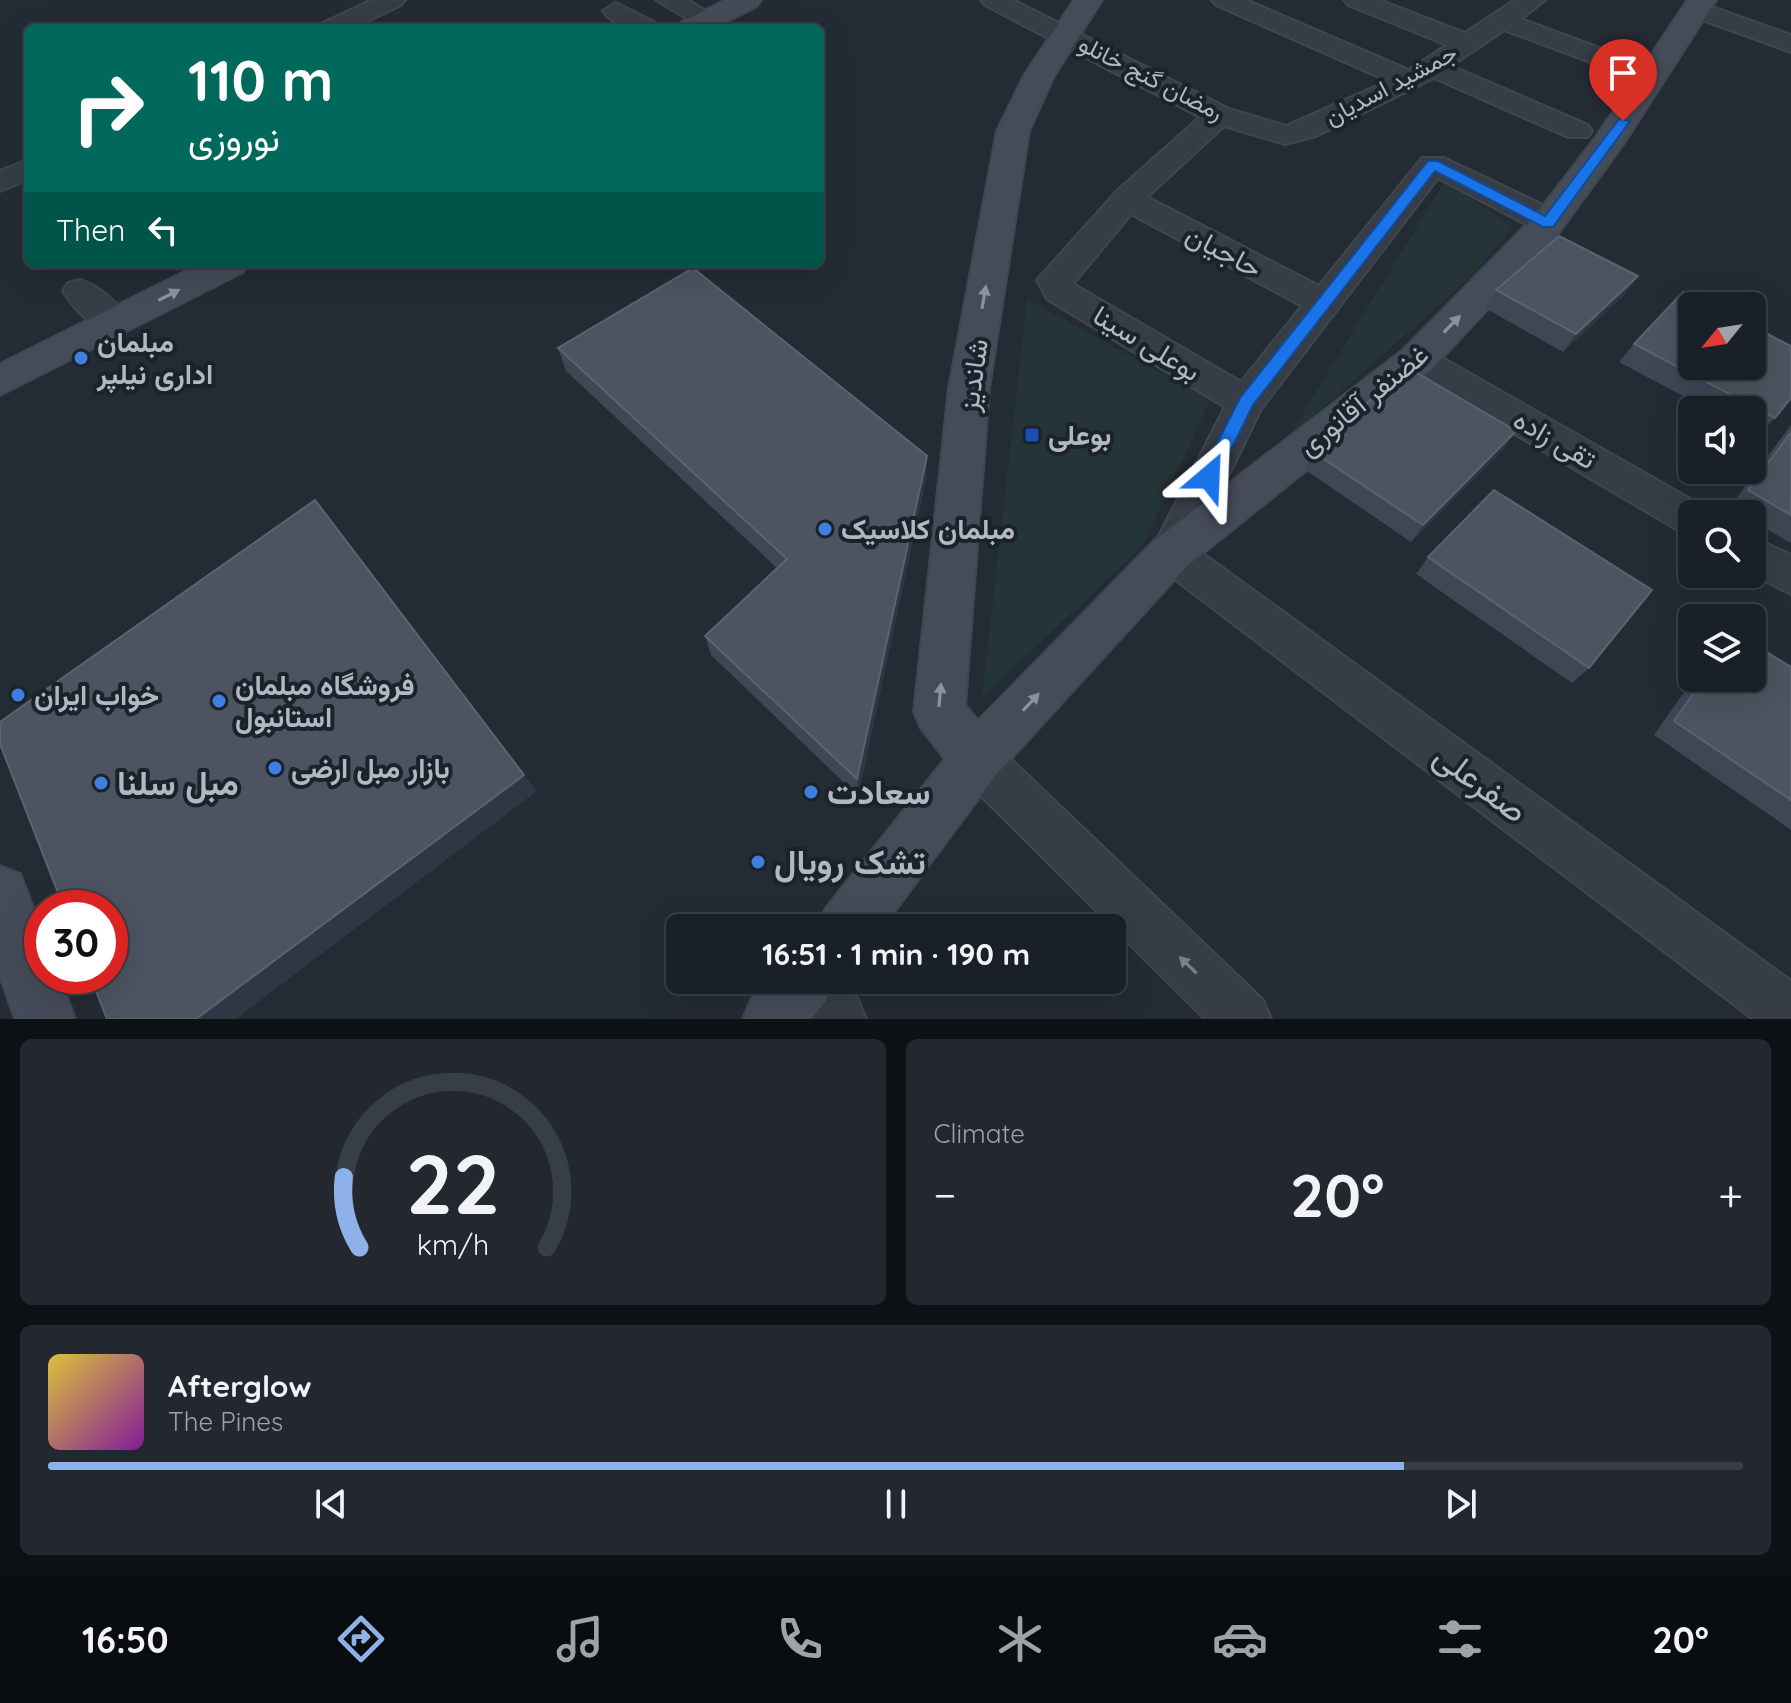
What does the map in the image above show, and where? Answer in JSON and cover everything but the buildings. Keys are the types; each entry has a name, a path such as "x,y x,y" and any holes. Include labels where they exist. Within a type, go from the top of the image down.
{"street":[{"path":"341,24 392,0"},
{"path":"669,0 699,24 747,0"},
{"name":"رمضان گنج خانلو","path":"994,0 1219,115 1285,135"},
{"name":"شاندیز","path":"977,759 939,712 969,388 1013,131 1064,34 1088,0"},
{"path":"1225,0 1578,131"},
{"path":"1357,0 1468,44"},
{"path":"1699,5 1791,44"},
{"name":"غضنفر آقانوری","path":"857,914 977,759 1171,553 1417,360 1548,223 1608,143 1699,5"},
{"path":"1512,8 1625,67"},
{"name":"جمشید اسدیان","path":"1285,135 1306,130 1421,74 1468,44 1512,8"},
{"path":"616,11 640,24"},
{"path":"1127,199 1219,115"},
{"path":"1171,553 1246,402 1321,302 1433,164 1548,223"},
{"path":"0,182 24,171"},
{"name":"بوعلی سینا","path":"1127,199 1054,280 1059,291 1246,402"},
{"name":"حاجیان","path":"1127,199 1321,302"},
{"path":"0,381 217,268"},
{"path":"80,291 114,323"},
{"name":"تقی زاده","path":"1417,360 1678,511"},
{"name":"صفرعلی","path":"1171,553 1791,1014"},
{"path":"1766,562 1791,576"},
{"path":"977,759 1244,1019"},
{"path":"0,894 45,1019"},
{"path":"773,1019 795,994"},
{"path":"819,994 839,1019"}],"shaded area":[{"path":"1445,181 1513,227 1473,275 1287,439"},
{"path":"1027,299 1210,400 1143,546 982,697"}],"place":[{"name":"مبلمان اداری نیلپر","path":"81,358"},
{"name":"بوعلی","path":"1032,435"},
{"name":"مبلمان کلاسیک","path":"825,529"},
{"name":"خواب ایران","path":"18,695"},
{"name":"فروشگاه مبلمان استانبول","path":"219,701"},
{"name":"بازار مبل ارضی","path":"275,768"},
{"name":"مبل سلنا","path":"101,783"},
{"name":"سعادت","path":"811,792"},
{"name":"تشک رویال","path":"758,862"}],"route":[{"path":"1209,477 1246,402 1321,302 1433,164 1530,211 1548,223 1623,121"}]}
